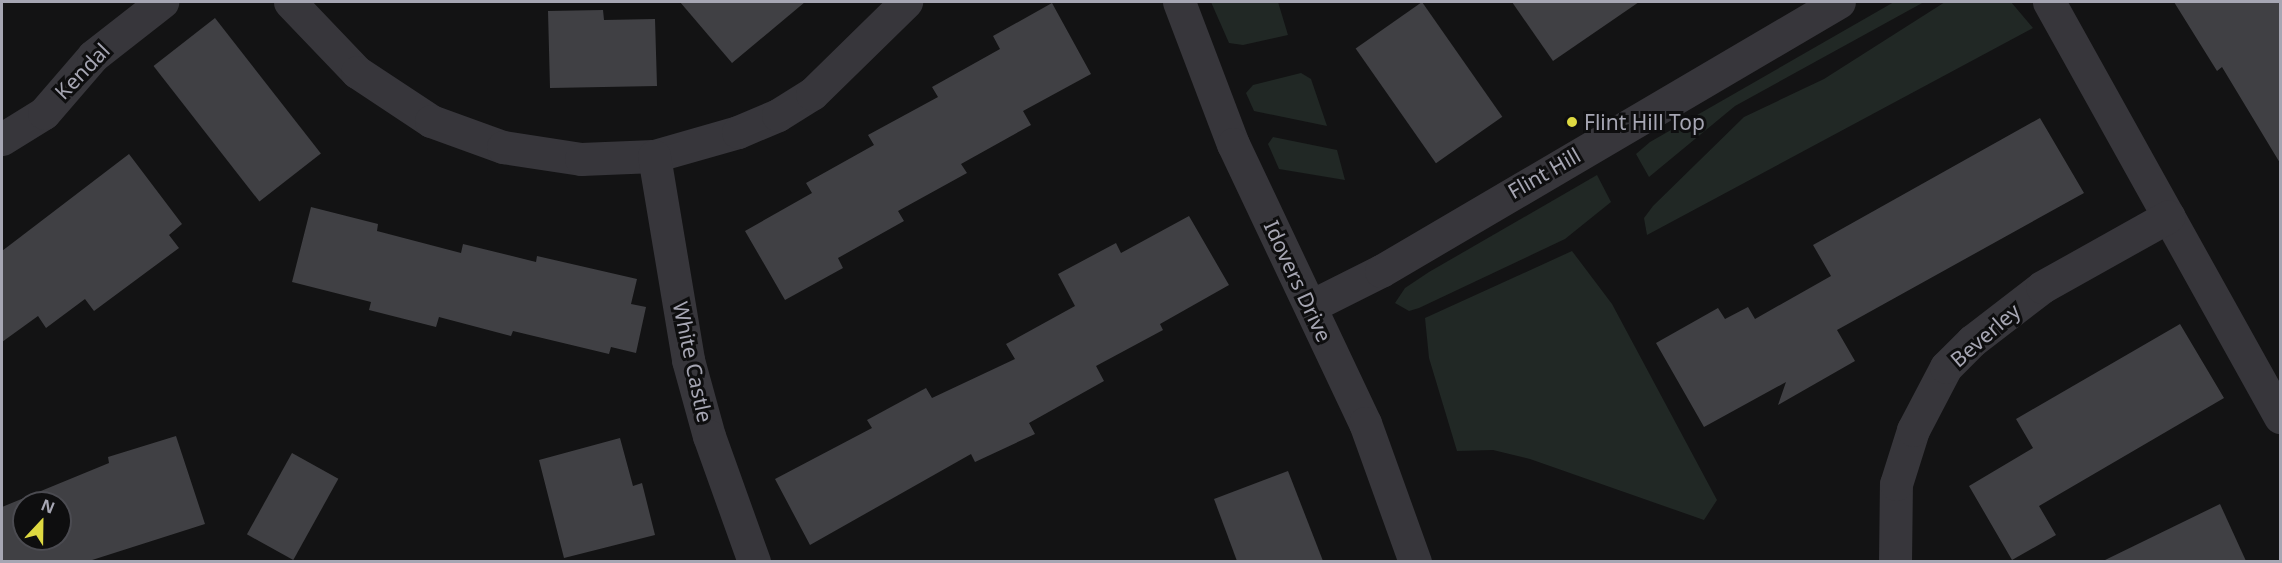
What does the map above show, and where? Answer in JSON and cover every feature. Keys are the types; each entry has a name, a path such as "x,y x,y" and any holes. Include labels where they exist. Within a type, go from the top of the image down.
{"street":[{"name":"Kendal","path":"2,139 44,113 93,56 162,2"},
{"path":"290,2 357,72 431,121 540,156 654,156 730,135 778,115 812,94 906,2"},
{"name":"Idovers Drive","path":"1179,2 1233,144 1365,423 1415,561"},
{"name":"Flint Hill","path":"1311,306 1381,271 1839,2"},
{"path":"2049,2 2280,417"},
{"name":"White Castle","path":"654,156 688,360 709,436 754,561"},
{"name":"Beverley","path":"1895,561 1896,484 1913,430 1946,368 1972,341 2042,287 2169,216"}],"shaded area":[{"path":"1211,2 1278,2 1288,35 1243,45 1229,43"},
{"path":"1894,2 1924,2 1735,106 1649,177 1636,154 1650,142"},
{"path":"1945,2 2011,2 2033,28 1647,235 1644,218 1653,206 1744,117 1824,79"},
{"path":"1301,73 1311,79 1327,126 1254,111 1246,93 1253,85"},
{"path":"1273,137 1337,150 1345,180 1279,169 1268,144"},
{"path":"1597,175 1611,202 1565,239 1419,308 1409,311 1395,303 1405,288 1429,272"},
{"path":"1572,251 1612,304 1717,500 1704,520 1530,459 1493,450 1457,451 1429,358 1425,318"}],"building":[{"path":"680,2 805,2 732,63"},
{"path":"1422,2 1502,117 1436,163 1356,48"},
{"path":"1512,2 1639,2 1553,61"},
{"path":"2174,2 2280,2 2280,163 2222,67 2217,71"},
{"path":"1052,3 1091,74 1023,111 1031,125 961,164 967,173 898,211 904,221 838,258 843,268 785,300 745,231 812,193 806,183 874,145 868,135 938,97 932,87 1000,49 993,36"},
{"path":"603,10 604,20 655,19 657,86 550,88 548,11"},
{"path":"215,18 321,154 259,202 154,66"},
{"path":"2040,118 2084,193 1837,330 1855,361 1778,405 1786,382 1704,427 1656,343 1718,308 1725,319 1748,307 1755,319 1831,276 1813,245"},
{"path":"129,154 182,224 169,235 179,248 94,311 85,299 46,328 38,316 2,342 2,251"},
{"path":"311,207 378,224 377,231 461,253 463,244 536,262 537,256 637,279 631,304 646,307 636,353 611,347 609,354 513,331 511,336 439,317 436,327 369,310 371,302 292,282"},
{"path":"1189,216 1229,285 1160,324 1163,330 1096,366 1104,381 1029,423 1035,434 975,462 971,454 810,545 775,479 872,428 867,420 926,388 932,398 1015,359 1006,344 1075,306 1058,274 1116,243 1121,253"},
{"path":"2180,324 2224,398 2039,506 2056,535 2012,560 1969,486 2033,448 2016,419"},
{"path":"176,436 205,524 89,561 2,561 2,507 12,503 12,551 72,551 72,491 41,491 109,463 108,457"},
{"path":"620,438 633,486 642,483 655,535 564,558 539,460"},
{"path":"292,453 338,479 293,560 247,534"},
{"path":"1288,471 1323,561 1237,561 1214,499"},
{"path":"2220,504 2246,561 2103,561"}],"place":[{"name":"Flint Hill Top","path":"1572,122"}]}
